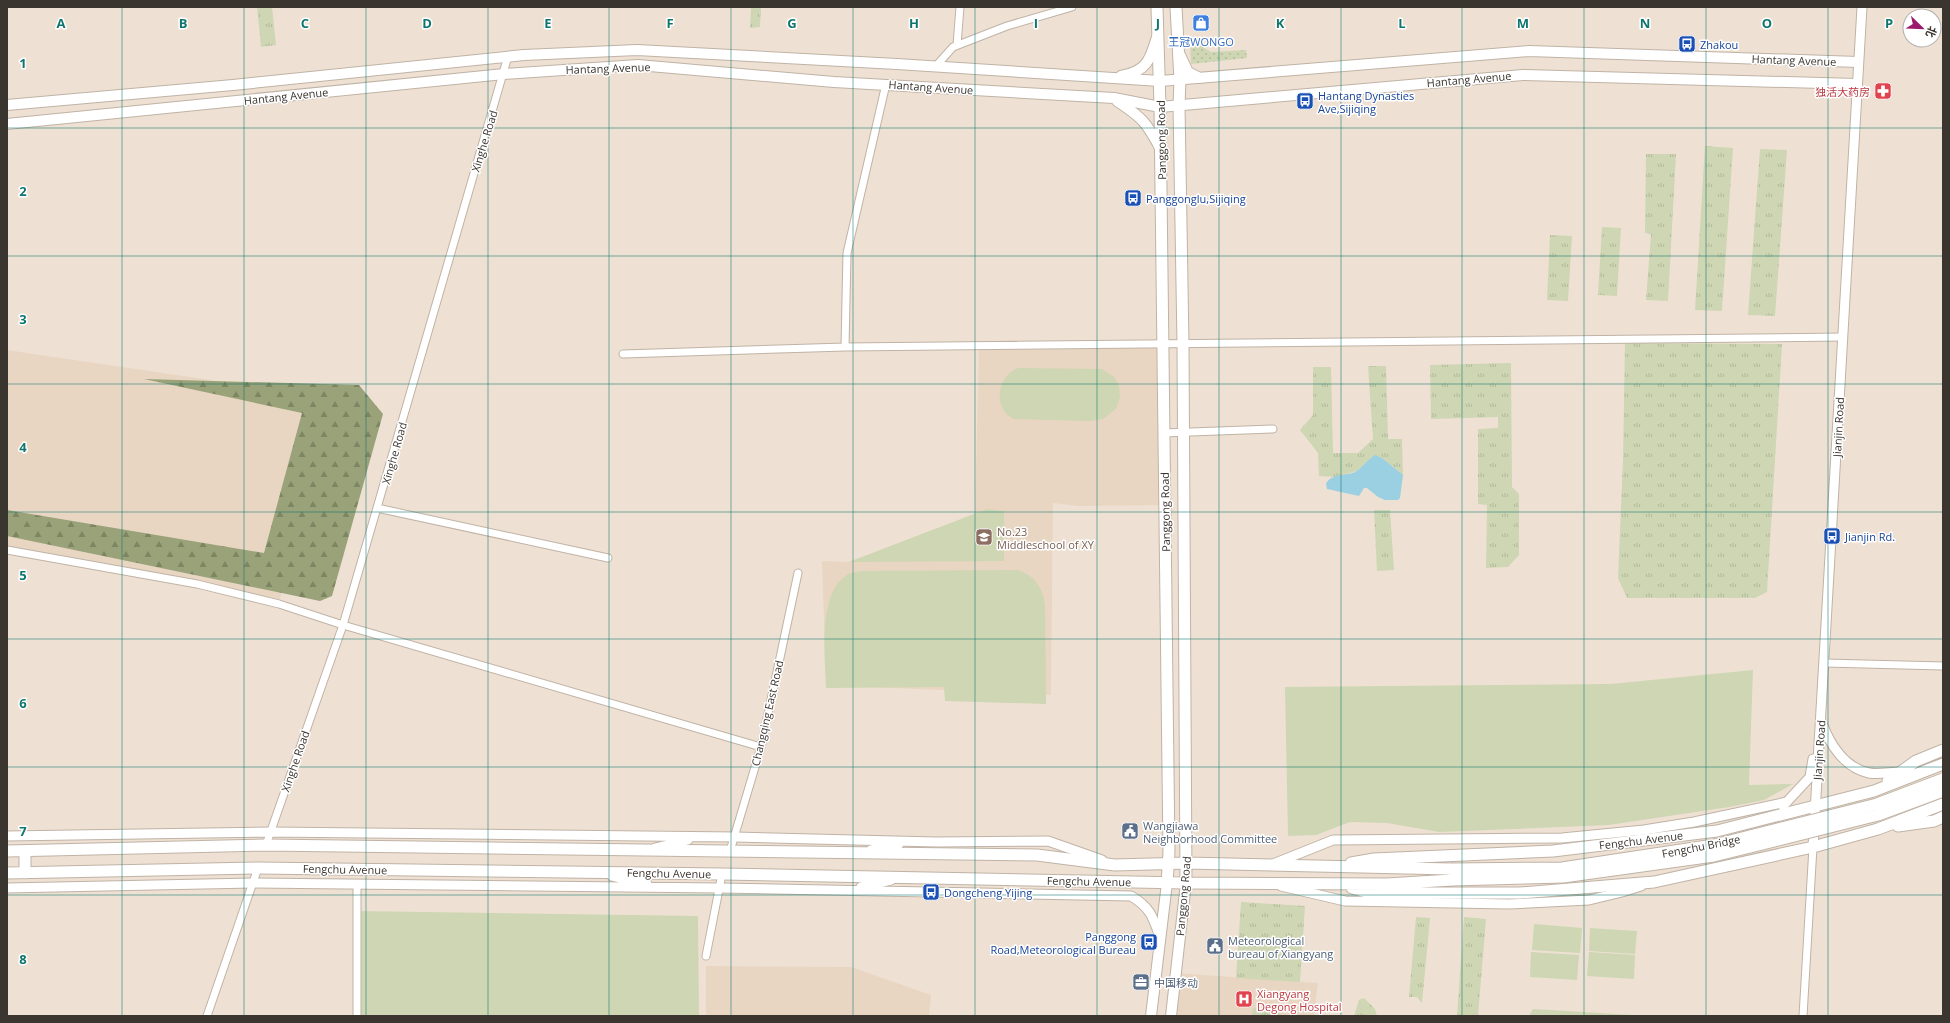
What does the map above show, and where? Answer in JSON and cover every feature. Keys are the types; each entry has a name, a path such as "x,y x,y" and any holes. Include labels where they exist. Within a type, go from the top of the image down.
{"main road":[{"name":"Panggong Road","path":"1151,1016 1169,864 1161,150 1157,7"},
{"name":"Panggong Road","path":"1171,1016 1187,863 1183,344 1179,130 1180,80 1176,7"},
{"path":"1113,78 1141,70 1151,57 1158,33"},
{"path":"1178,48 1188,72 1200,78"},
{"name":"Hantang Avenue","path":"7,105 233,85 508,56 637,50 936,66 1160,81 1529,51 1858,62"},
{"name":"Hantang Avenue","path":"7,124 504,74 638,65 834,82 1114,98 1160,107 1523,74 1857,84"},
{"path":"1114,98 1134,112 1148,125 1161,150"},
{"path":"1179,130 1184,115 1200,104"},
{"path":"1874,791 1916,761 1943,750"},
{"name":"Fengchu Avenue","path":"1331,867 1374,859 1553,851 1717,831 1874,791 1943,764"},
{"name":"Fengchu Bridge","path":"1452,875 1562,868 1714,845 1877,804 1943,779"},
{"name":"Fengchu Bridge","path":"1452,875 1562,877 1714,856 1878,815 1943,791"},
{"name":"Fengchu Avenue","path":"1332,883 1370,893 1520,893 1648,883 1813,847 1878,829 1943,804"},
{"path":"1878,829 1934,821 1943,817"},
{"name":"Fengchu Avenue","path":"7,851 266,845 857,852 1037,855 1115,864 1187,863 1270,865 1331,867 1452,875"},
{"path":"25,851 25,872"},
{"name":"Fengchu Avenue","path":"7,873 258,868 722,874 1167,883 1387,884 1452,875"}],"street":[{"path":"957,45 960,7"},
{"path":"936,66 953,47 957,45 1007,26 1072,7"},
{"name":"Jianjin Road","path":"1813,847 1825,663 1862,7"},
{"name":"Xinghe Road","path":"266,845 343,625 508,56"},
{"path":"845,347 847,252 886,84"},
{"path":"623,354 845,347 1843,337"},
{"path":"1164,432 1273,429"},
{"path":"377,508 608,558"},
{"path":"7,550 197,584 279,604 343,625 761,747"},
{"name":"Changqing East Road","path":"730,851 761,747 798,573"},
{"path":"1825,663 1943,666"},
{"path":"1821,721 1827,736 1838,754 1856,767 1870,773 1900,772"},
{"path":"1768,818 1779,811 1810,778 1821,721"},
{"path":"1270,865 1333,840 1562,838 1644,830 1687,823 1786,802"},
{"path":"7,836 271,832 701,836 936,842 1048,841 1115,864"},
{"path":"648,850 701,836"},
{"path":"857,852 914,841"},
{"path":"1803,1016 1813,847"},
{"path":"207,1016 258,868"},
{"path":"599,872 663,888"},
{"path":"706,956 722,874"},
{"path":"848,891 902,878"},
{"path":"7,888 253,883 719,888 1131,896 1140,901 1152,914 1160,937"},
{"path":"1268,883 1345,901 1509,904 1589,900 1622,892 1648,883"},
{"path":"357,884 357,1016"}],"shaded area":[{"name":"No.23 Middleschool of XY","path":"1163,344 1162,505 1078,506 1053,503 1051,695 826,685 822,561 849,562 975,514 979,346"},
{"path":"7,350 326,397 279,604 197,584 7,550"},
{"path":"706,966 851,967 931,995 929,1016 706,1016"},
{"name":"Xiangyang Degong Hospital","path":"1175,973 1318,983 1314,1016 1171,1016"}],"green space":[{"path":"257,7 272,7 276,45 261,47"},
{"path":"751,7 761,7 760,27 750,28"},
{"path":"1190,39 1211,52 1246,50 1247,58 1191,64"},
{"path":"1705,146 1733,148 1722,311 1695,310"},
{"path":"1760,149 1787,150 1775,316 1748,315"},
{"path":"1646,154 1676,154 1668,301 1646,300 1651,234 1645,233"},
{"path":"1602,227 1621,228 1617,296 1598,295"},
{"path":"1550,235 1572,236 1568,301 1547,300"},
{"path":"1625,343 1782,344 1767,592 1755,598 1627,598 1618,578 1623,460"},
{"path":"1511,363 1512,487 1519,494 1519,555 1508,567 1486,568 1487,505 1478,504 1478,429 1498,428 1498,417 1431,419 1430,365"},
{"path":"1368,366 1386,366 1388,439 1402,439 1403,475 1382,458 1372,457 1357,471 1335,477 1319,476 1318,453 1300,430 1313,415 1313,367 1331,367 1333,453 1358,453 1373,439"},
{"path":"1018,368 1102,369 1114,377 1119,386 1120,397 1116,409 1103,419 1090,421 1014,419 1002,408 1000,393 1005,378"},
{"path":"144,379 359,385 383,414 332,596 320,601 7,536 7,510 264,553 302,413"},
{"path":"987,509 1004,511 1004,561 849,562"},
{"path":"1374,510 1390,510 1394,570 1377,571"},
{"path":"1018,570 1029,575 1037,583 1042,592 1045,604 1046,704 945,701 944,687 826,688 824,645 827,613 830,599 836,587 844,577 852,573 862,571"},
{"path":"1753,670 1749,785 1793,784 1764,800 1729,807 1609,825 1439,832 1387,823 1350,822 1316,835 1288,836 1285,687 1611,684"},
{"path":"1241,902 1305,906 1300,982 1236,978"},
{"path":"357,911 698,916 699,1016 357,1016"},
{"path":"1416,917 1430,918 1422,1003 1417,997 1409,997"},
{"path":"1464,917 1486,919 1478,1016 1457,1016"},
{"path":"1534,924 1582,928 1580,953 1532,950"},
{"path":"1590,928 1637,931 1635,954 1589,951"},
{"path":"1531,952 1579,955 1577,980 1530,977"},
{"path":"1589,952 1635,955 1634,979 1587,976"},
{"path":"1364,998 1375,1009 1377,1016 1354,1016 1359,1000"},
{"path":"1253,1008 1281,1011 1280,1016 1252,1016"},
{"path":"1533,1009 1633,1015 1634,1016 1529,1016"}],"water":[{"path":"1375,455 1382,458 1403,475 1400,498 1398,500 1385,500 1378,497 1367,488 1364,488 1359,496 1327,489 1326,484 1328,480 1335,476 1355,472"}],"place":[{"name":"王冠WONGO","path":"1201,23"},
{"name":"Zhakou","path":"1687,44"},
{"name":"独活大药房","path":"1883,91"},
{"name":"Hantang Dynasties Ave,Sijiqing","path":"1305,101"},
{"name":"Panggonglu,Sijiqing","path":"1133,198"},
{"name":"Jianjin Rd.","path":"1832,536"},
{"name":"No.23 Middleschool of XY","path":"984,537"},
{"name":"Wangjiawa Neighborhood Committee","path":"1130,831"},
{"name":"Dongcheng Yijing","path":"931,892"},
{"name":"Panggong Road,Meteorological Bureau","path":"1149,942"},
{"name":"Meteorological bureau of Xiangyang","path":"1215,946"},
{"name":"中国移动","path":"1141,982"},
{"name":"Xiangyang Degong Hospital","path":"1244,999"}]}
